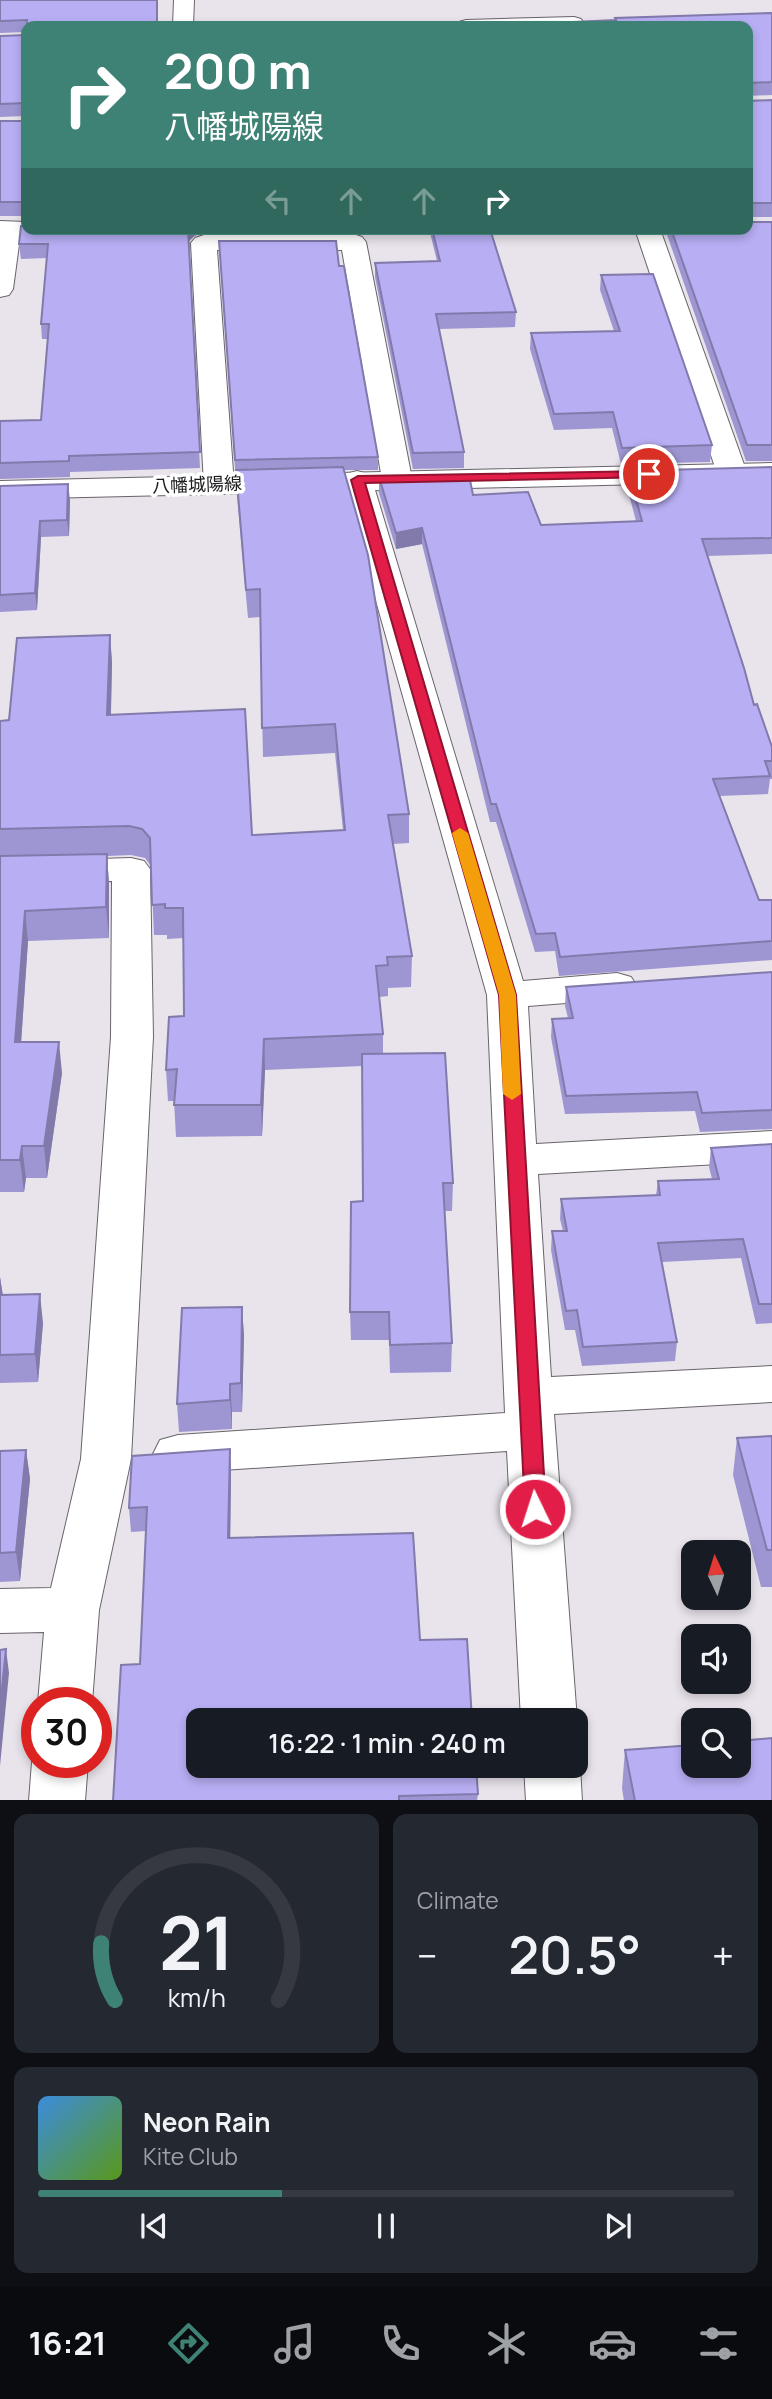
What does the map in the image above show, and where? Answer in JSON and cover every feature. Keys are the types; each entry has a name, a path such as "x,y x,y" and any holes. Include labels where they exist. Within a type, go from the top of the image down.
{"street":[{"path":"183,21 184,0"},
{"path":"0,289 12,226"},
{"path":"649,235 732,473"},
{"path":"219,485 204,243 353,242 377,480 507,995 529,1413 548,1708"},
{"name":"八幡城陽線","path":"0,490 772,472"},
{"path":"0,873 131,869 132,1037 106,1459 73,1610 66,1687"},
{"path":"507,995 647,984"},
{"path":"515,1160 772,1146"},
{"path":"106,1459 772,1384"},
{"path":"0,1611 73,1610"},
{"path":"57,1800 59,1778"},
{"path":"553,1778 554,1800"}],"building":[{"path":"0,0 157,0 157,21 0,21"},
{"path":"772,13 772,82 753,83 753,21 594,21 616,20 615,18"},
{"path":"21,35 21,103 0,104 0,36"},
{"path":"772,100 772,203 753,203 753,101"},
{"path":"0,121 21,121 21,202 0,202"},
{"path":"753,222 772,222 772,445 747,445 673,235 753,235"},
{"path":"21,226 21,235 188,235 200,452 69,456 69,461 0,463 0,421 41,420 49,324 41,324 48,244 19,244"},
{"path":"434,235 492,235 516,312 436,314 464,452 413,453 375,263 440,261"},
{"path":"219,241 336,241 339,266 344,266 378,457 235,460"},
{"path":"653,274 712,445 622,448 613,412 554,414 531,333 620,331 601,275"},
{"path":"343,467 368,555 409,814 388,815 412,956 387,957 388,965 376,966 383,1034 264,1039 261,1105 174,1105 177,1069 166,1070 169,1017 184,1016 183,908 165,908 165,904 152,905 150,838 142,829 129,826 0,829 0,721 9,720 17,638 110,635 107,715 245,709 252,835 345,830 335,724 262,728 260,589 246,590 236,470"},
{"path":"772,467 772,538 702,539 754,705 757,704 772,747 772,761 765,761 770,776 713,779 759,900 772,900 772,941 560,957 555,933 536,934 496,804 491,804 422,528 396,533 379,477 469,475 473,495 528,492 541,525 642,521 628,471"},
{"path":"68,484 67,520 40,521 35,593 0,595 0,486"},
{"path":"107,854 106,907 25,911 15,1042 59,1042 44,1146 22,1146 20,1160 0,1160 0,856"},
{"path":"772,972 772,1110 702,1113 697,1092 566,1096 552,1019 573,1018 566,987"},
{"path":"445,1053 453,1183 443,1183 452,1343 390,1345 389,1312 350,1312 351,1202 363,1201 362,1054"},
{"path":"772,1144 772,1304 759,1304 743,1239 658,1243 677,1342 583,1347 577,1310 566,1311 552,1231 567,1231 561,1199 660,1195 658,1181 719,1179 711,1148"},
{"path":"40,1294 35,1354 0,1355 0,1295"},
{"path":"242,1307 241,1383 230,1384 230,1400 177,1404 182,1308"},
{"path":"772,1436 772,1550 767,1550 737,1438"},
{"path":"230,1449 228,1538 413,1533 420,1640 467,1639 471,1708 186,1708 186,1778 477,1778 478,1794 399,1796 399,1800 113,1800 121,1665 140,1664 147,1507 129,1508 132,1456"},
{"path":"26,1450 16,1552 0,1553 0,1451"},
{"path":"6,1649 0,1707 0,1650"},
{"path":"772,1738 772,1800 635,1800 625,1750 681,1746 681,1778 751,1778 751,1740"}],"slow traffic":[{"path":"460,833 507,995 512,1094"}],"route":[{"path":"535,1509 507,995 358,480 649,474"}]}
